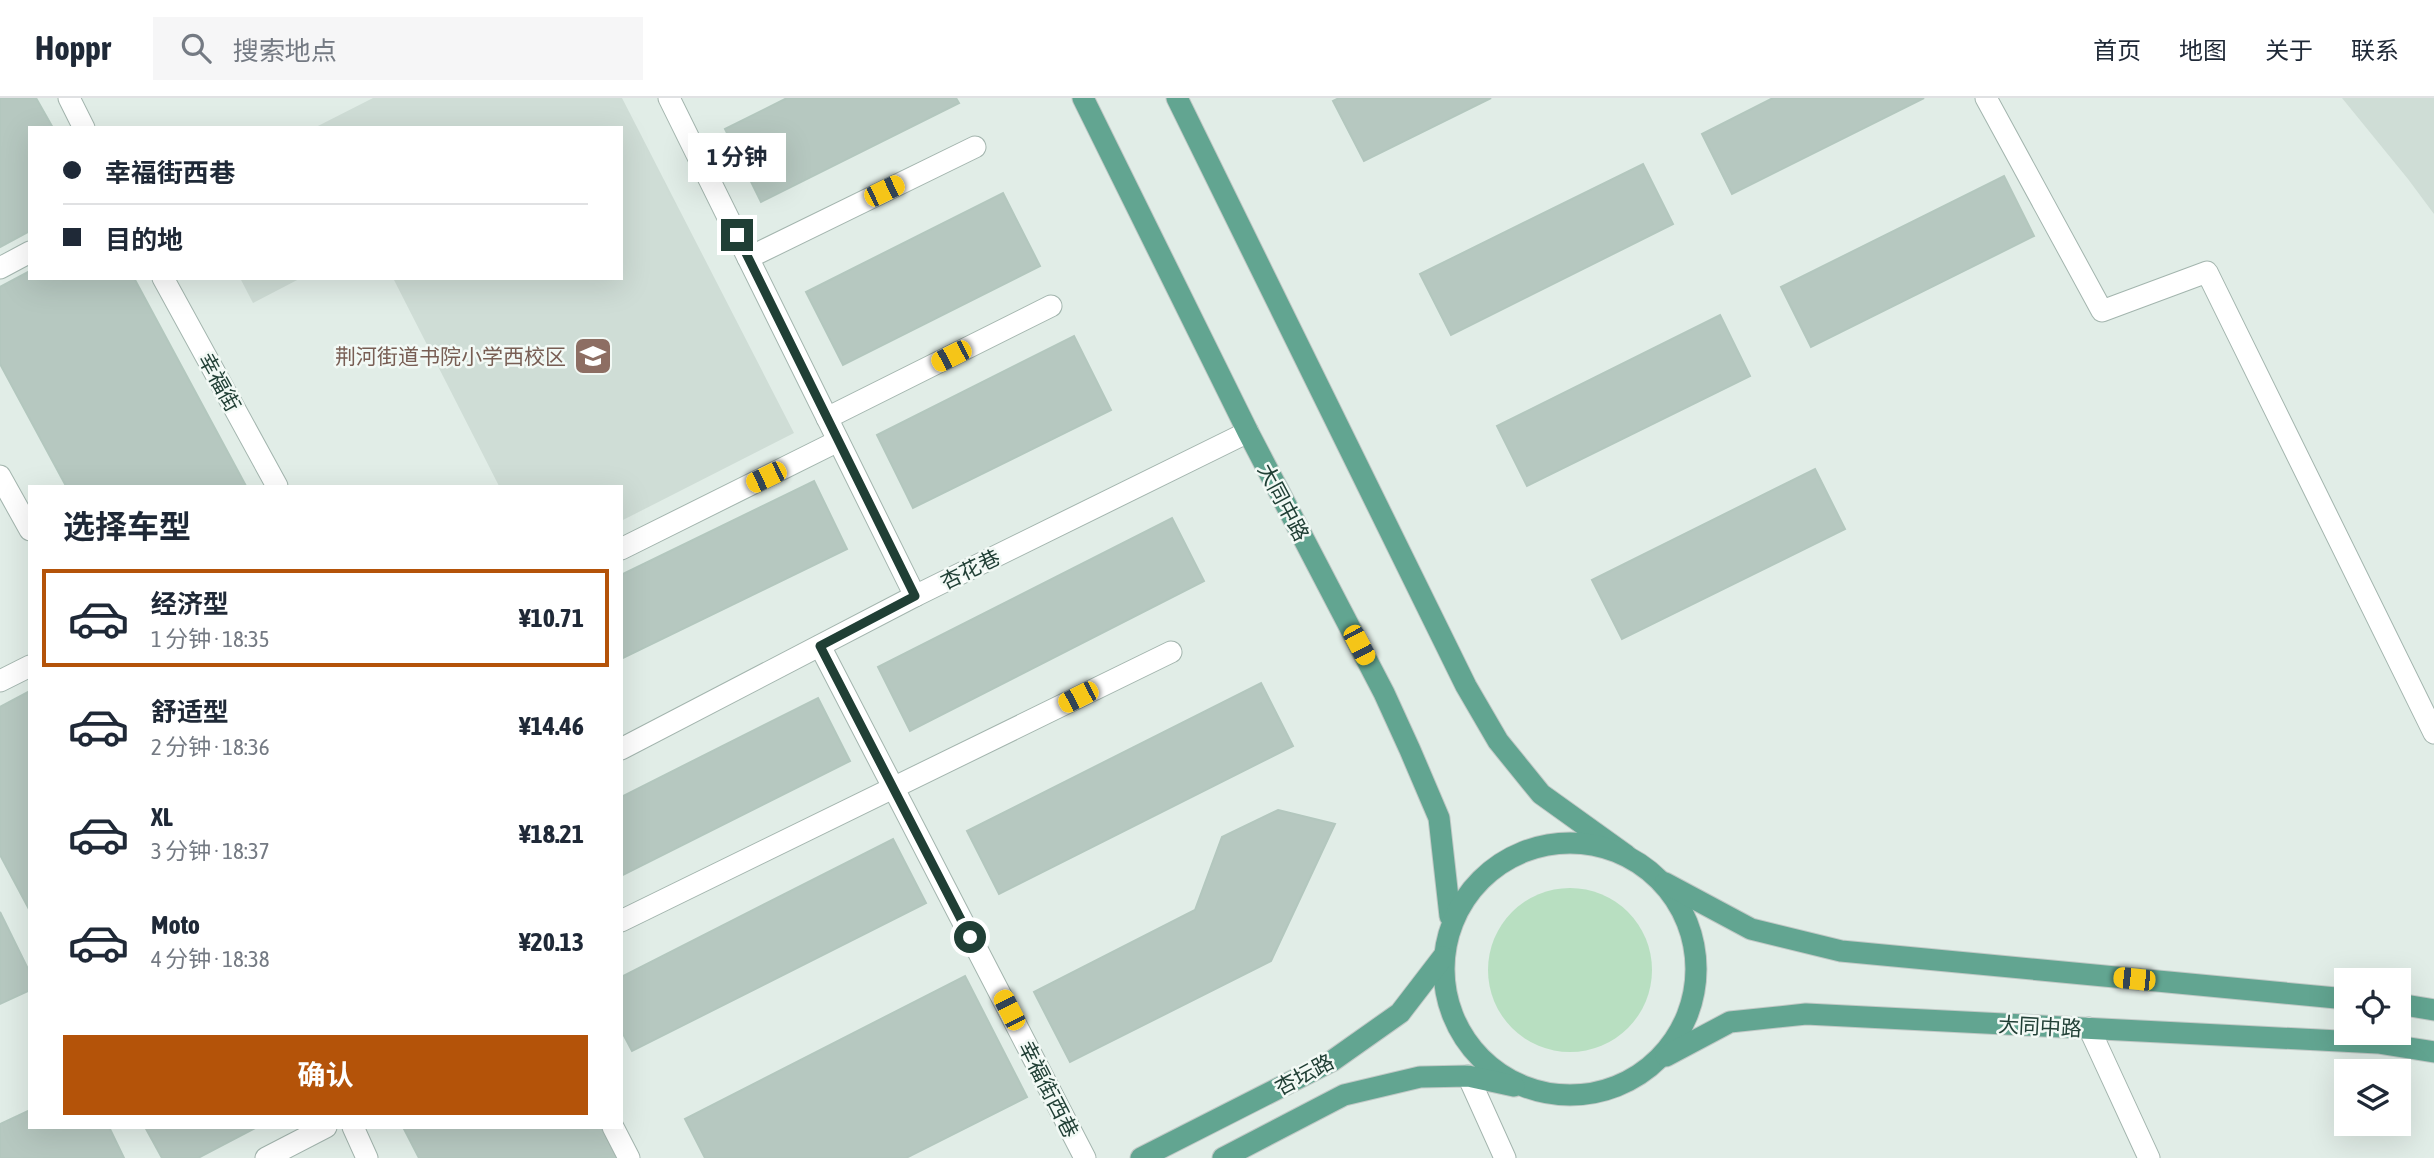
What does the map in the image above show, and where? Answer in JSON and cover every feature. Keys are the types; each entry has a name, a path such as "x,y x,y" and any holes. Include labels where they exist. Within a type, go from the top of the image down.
{"main road":[{"name":"大同中路","path":"1083,98 1248,432 1384,693 1438,818 1450,916"},
{"path":"1177,98 1466,686 1492,730 1541,794 1662,882 1751,929 1842,951 2334,998"},
{"path":"1526,1088 1476,1056 1446,1001 1443,957 1450,916 1483,876 1521,852 1552,844 1597,845 1626,855"},
{"path":"1655,1062 1680,1032 1695,989 1697,962 1686,919 1662,882"},
{"name":"杏坛路","path":"1141,1158 1332,1061 1400,1013 1443,957"},
{"path":"2411,1006 2434,1010"},
{"name":"大同中路","path":"1655,1062 1730,1022 1806,1014 2378,1043 2434,1052"},
{"name":"杏坛路","path":"1223,1158 1344,1095 1420,1077 1468,1076 1562,1096 1607,1091 1631,1080 1655,1062"}],"street":[{"path":"69,98 83,126"},
{"path":"1986,98 2102,311 2207,272 2434,733"},
{"path":"673,99 748,258 915,596"},
{"path":"748,258 975,147"},
{"path":"0,268 28,253"},
{"name":"幸福街","path":"164,280 276,485"},
{"path":"827,418 1051,306"},
{"name":"杏花巷","path":"623,748 915,596 1248,432"},
{"path":"623,548 838,441"},
{"path":"0,476 28,526"},
{"name":"幸福街西巷","path":"820,646 1085,1158"},
{"path":"623,920 1171,652"},
{"path":"0,681 28,667"},
{"path":"2089,1028 2149,1158"},
{"path":"1468,1076 1504,1158"},
{"path":"266,1158 322,1129"},
{"path":"354,1129 368,1158"},
{"path":"614,1129 629,1158"}],"shaded area":[{"name":"荆河街道书院小学西校区","path":"373,98 622,98 794,433 623,520 623,485 498,485 394,280 623,280 623,126 318,126"},
{"path":"2342,98 2434,98 2434,214 2408,179"},
{"path":"241,280 297,280 253,303"}],"green space":[{"path":"1570,888 1601,895 1628,912 1645,939 1652,970 1645,1001 1628,1028 1601,1045 1570,1052 1539,1045 1512,1028 1495,1001 1488,970 1495,939 1512,912 1539,895"}],"building":[{"path":"0,98 36,98 52,126 28,126 28,232 0,247"},
{"path":"787,98 956,98 959,103 761,202 725,129"},
{"path":"1339,98 1491,98 1364,161 1333,101"},
{"path":"1773,98 1924,98 1732,194 1702,134"},
{"path":"1643,164 1673,224 1451,335 1420,274"},
{"path":"2004,176 2034,236 1811,347 1781,287"},
{"path":"1003,193 1040,266 843,365 806,292"},
{"path":"28,272 28,280 135,280 245,485 65,485 0,364 0,287"},
{"path":"1720,315 1750,376 1527,486 1497,426"},
{"path":"1074,336 1111,410 913,508 877,435"},
{"path":"1815,469 1845,529 1622,639 1592,580"},
{"path":"814,481 847,549 623,658 623,574"},
{"path":"1172,518 1204,581 910,731 878,667"},
{"path":"1261,683 1293,746 999,894 967,831"},
{"path":"28,692 28,907 0,855 0,707"},
{"path":"818,698 850,761 623,875 623,796"},
{"path":"1278,810 1335,824 1271,961 1070,1062 1034,992 1195,910 1222,837"},
{"path":"893,839 926,903 632,1051 623,1034 623,976"},
{"path":"0,912 28,969 28,991 0,1004"},
{"path":"965,976 1027,1097 906,1158 705,1158 685,1119"},
{"path":"28,1111 28,1129 110,1129 124,1158 0,1158 0,1124"},
{"path":"146,1129 253,1129 198,1158 162,1158"},
{"path":"404,1129 604,1129 620,1158 419,1158"}],"place":[{"name":"荆河街道书院小学西校区","path":"593,356"}],"route":[{"path":"737,235 915,596 820,646 970,937"}]}
